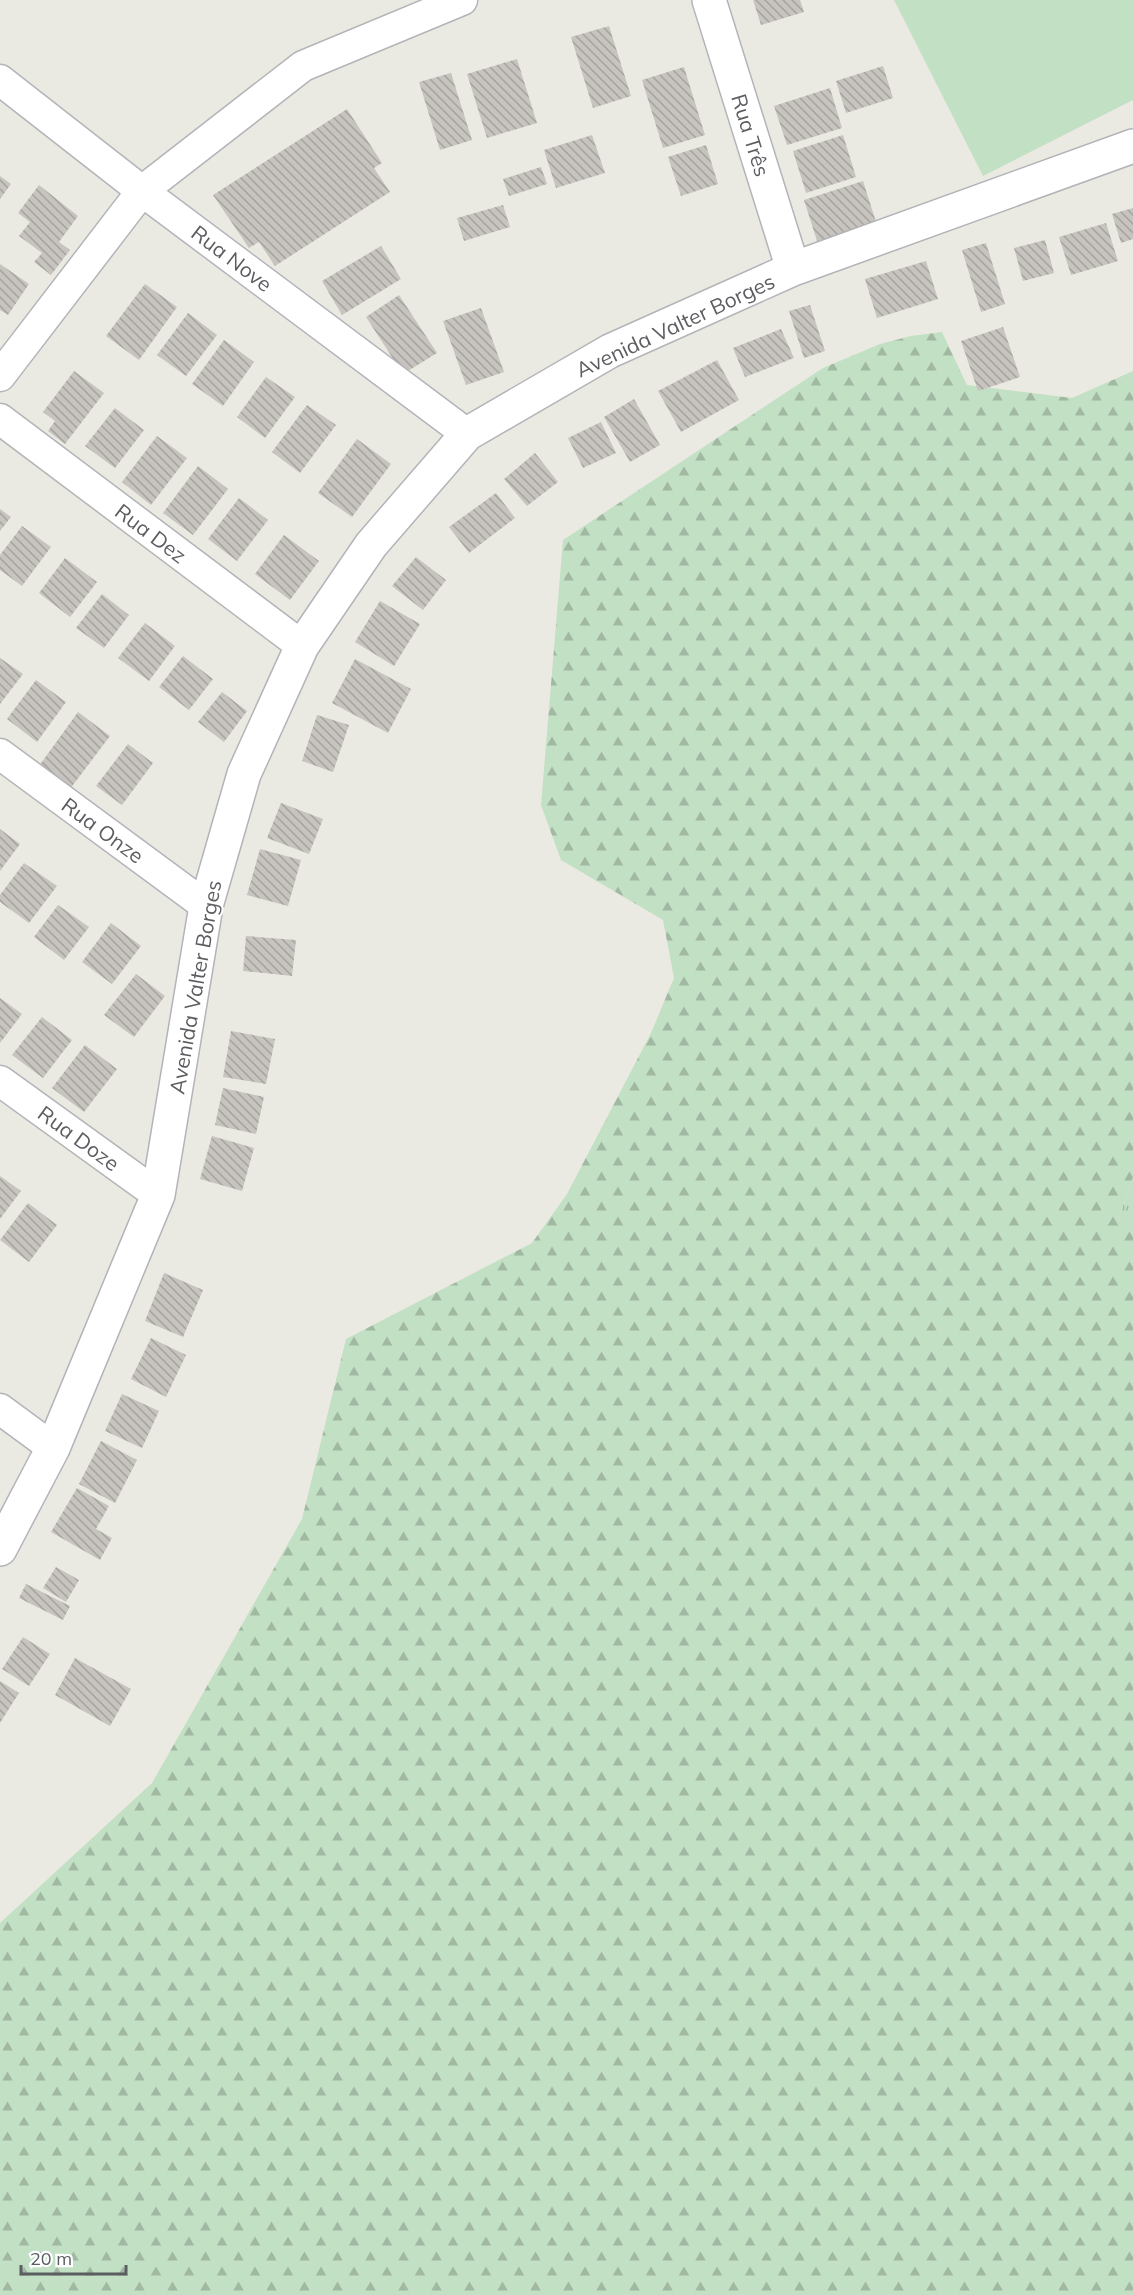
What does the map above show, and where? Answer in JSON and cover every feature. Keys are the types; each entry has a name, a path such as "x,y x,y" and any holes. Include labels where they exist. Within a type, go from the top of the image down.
{"street":[{"path":"0,376 142,191 303,66 462,0"},
{"name":"Rua Três","path":"709,0 793,269"},
{"name":"Rua Nove","path":"0,80 142,191 467,434"},
{"name":"Avenida Valter Borges","path":"0,1549 54,1448 158,1195 206,906 244,774 302,646 371,545 467,434 610,351 793,269 1133,146"},
{"name":"Rua Dez","path":"0,419 302,646"},
{"name":"Rua Onze","path":"0,754 206,906"},
{"name":"Rua Doze","path":"0,1081 158,1195"},
{"path":"0,1409 54,1448"}],"green space":[{"path":"894,0 1133,0 1133,100 983,176"},
{"path":"942,332 967,385 1072,398 1133,371 1133,1177 1118,1220 1133,1228 1133,2295 0,2295 0,1923 152,1783 302,1519 346,1339 532,1243 567,1194 651,1033 674,978 663,920 561,860 541,805 563,540 823,368 880,344 911,336"},
{"path":"1133,1177 1133,1228 1118,1220"}],"building":[{"path":"753,0 800,0 804,12 761,25"},
{"path":"609,26 631,96 593,108 571,37"},
{"path":"517,59 537,123 487,138 467,74"},
{"path":"883,66 893,98 846,113 836,81"},
{"path":"684,67 705,135 663,148 642,80"},
{"path":"451,73 472,140 440,150 419,82"},
{"path":"830,88 842,128 787,145 774,106"},
{"path":"347,109 382,163 374,168 390,192 275,266 259,242 249,248 213,195"},
{"path":"592,135 605,173 556,188 544,150"},
{"path":"843,135 856,177 806,193 793,151"},
{"path":"706,145 718,184 681,196 668,157"},
{"path":"541,167 547,184 509,196 503,179"},
{"path":"0,176 11,184 0,199"},
{"path":"863,181 877,225 818,244 804,200"},
{"path":"39,185 78,216 59,242 70,250 51,275 34,262 42,253 19,236 30,222 18,213"},
{"path":"503,205 510,227 464,241 457,218"},
{"path":"1133,208 1133,239 1121,243 1112,214"},
{"path":"1106,223 1118,261 1071,275 1059,237"},
{"path":"1045,240 1054,273 1023,281 1014,248"},
{"path":"986,243 1005,304 981,312 962,250"},
{"path":"381,246 401,279 342,315 322,281"},
{"path":"926,261 938,299 877,318 865,279"},
{"path":"0,264 29,284 8,315 0,310"},
{"path":"145,284 177,307 139,360 106,336"},
{"path":"399,295 437,353 403,374 366,317"},
{"path":"810,305 825,351 804,358 789,311"},
{"path":"481,308 504,372 466,385 443,321"},
{"path":"188,313 217,335 186,376 157,355"},
{"path":"1003,327 1020,377 978,391 961,341"},
{"path":"781,329 794,358 745,377 733,348"},
{"path":"224,340 254,362 223,406 192,384"},
{"path":"717,360 739,400 681,432 658,391"},
{"path":"74,371 104,393 65,444 48,431 55,421 43,412"},
{"path":"266,377 295,397 265,438 237,417"},
{"path":"634,399 660,445 630,462 604,417"},
{"path":"307,405 336,425 300,473 272,452"},
{"path":"115,408 144,430 115,468 85,446"},
{"path":"601,422 616,453 583,468 568,438"},
{"path":"157,436 187,458 151,505 122,482"},
{"path":"357,439 391,464 352,517 318,493"},
{"path":"535,453 558,482 527,506 504,479"},
{"path":"198,466 228,489 193,535 163,513"},
{"path":"496,493 515,518 469,553 449,527"},
{"path":"239,498 268,520 237,561 208,539"},
{"path":"0,509 11,517 0,531"},
{"path":"22,526 51,547 22,586 0,570 0,555"},
{"path":"284,535 319,561 290,600 255,574"},
{"path":"416,557 446,580 423,610 392,586"},
{"path":"65,558 97,582 70,617 39,593"},
{"path":"102,594 129,615 104,648 76,628"},
{"path":"380,601 420,624 394,666 355,642"},
{"path":"145,623 175,646 149,681 118,658"},
{"path":"183,656 213,679 189,710 159,687"},
{"path":"0,658 23,674 0,704"},
{"path":"355,659 411,689 388,733 332,703"},
{"path":"36,680 66,702 37,742 7,719"},
{"path":"222,692 247,711 224,742 198,722"},
{"path":"78,712 110,736 70,789 39,766"},
{"path":"317,715 349,725 333,772 302,761"},
{"path":"128,744 153,763 122,805 96,786"},
{"path":"281,803 323,819 309,854 267,838"},
{"path":"0,829 20,844 0,871"},
{"path":"260,849 301,860 288,906 247,895"},
{"path":"24,863 57,886 29,923 0,902 0,895"},
{"path":"58,905 89,927 64,960 34,937"},
{"path":"111,923 141,946 112,984 82,962"},
{"path":"246,936 296,940 292,976 243,971"},
{"path":"136,974 165,996 134,1037 104,1015"},
{"path":"0,998 22,1014 0,1043"},
{"path":"42,1017 72,1040 43,1078 12,1055"},
{"path":"231,1031 275,1039 266,1084 223,1077"},
{"path":"85,1045 117,1069 84,1112 52,1088"},
{"path":"223,1088 264,1097 256,1134 215,1125"},
{"path":"212,1136 254,1148 242,1191 200,1179"},
{"path":"0,1176 21,1191 0,1219"},
{"path":"28,1203 57,1225 29,1262 0,1240"},
{"path":"164,1273 203,1290 183,1337 145,1321"},
{"path":"151,1338 186,1355 166,1397 131,1379"},
{"path":"122,1394 159,1411 142,1448 105,1431"},
{"path":"101,1441 137,1460 115,1503 79,1484"},
{"path":"77,1488 109,1506 96,1529 112,1538 100,1560 51,1532"},
{"path":"56,1567 79,1580 66,1602 43,1588"},
{"path":"26,1584 70,1606 63,1620 19,1598"},
{"path":"23,1637 50,1654 29,1686 2,1669"},
{"path":"75,1658 131,1689 110,1726 55,1695"},
{"path":"0,1681 19,1693 0,1723"}]}
